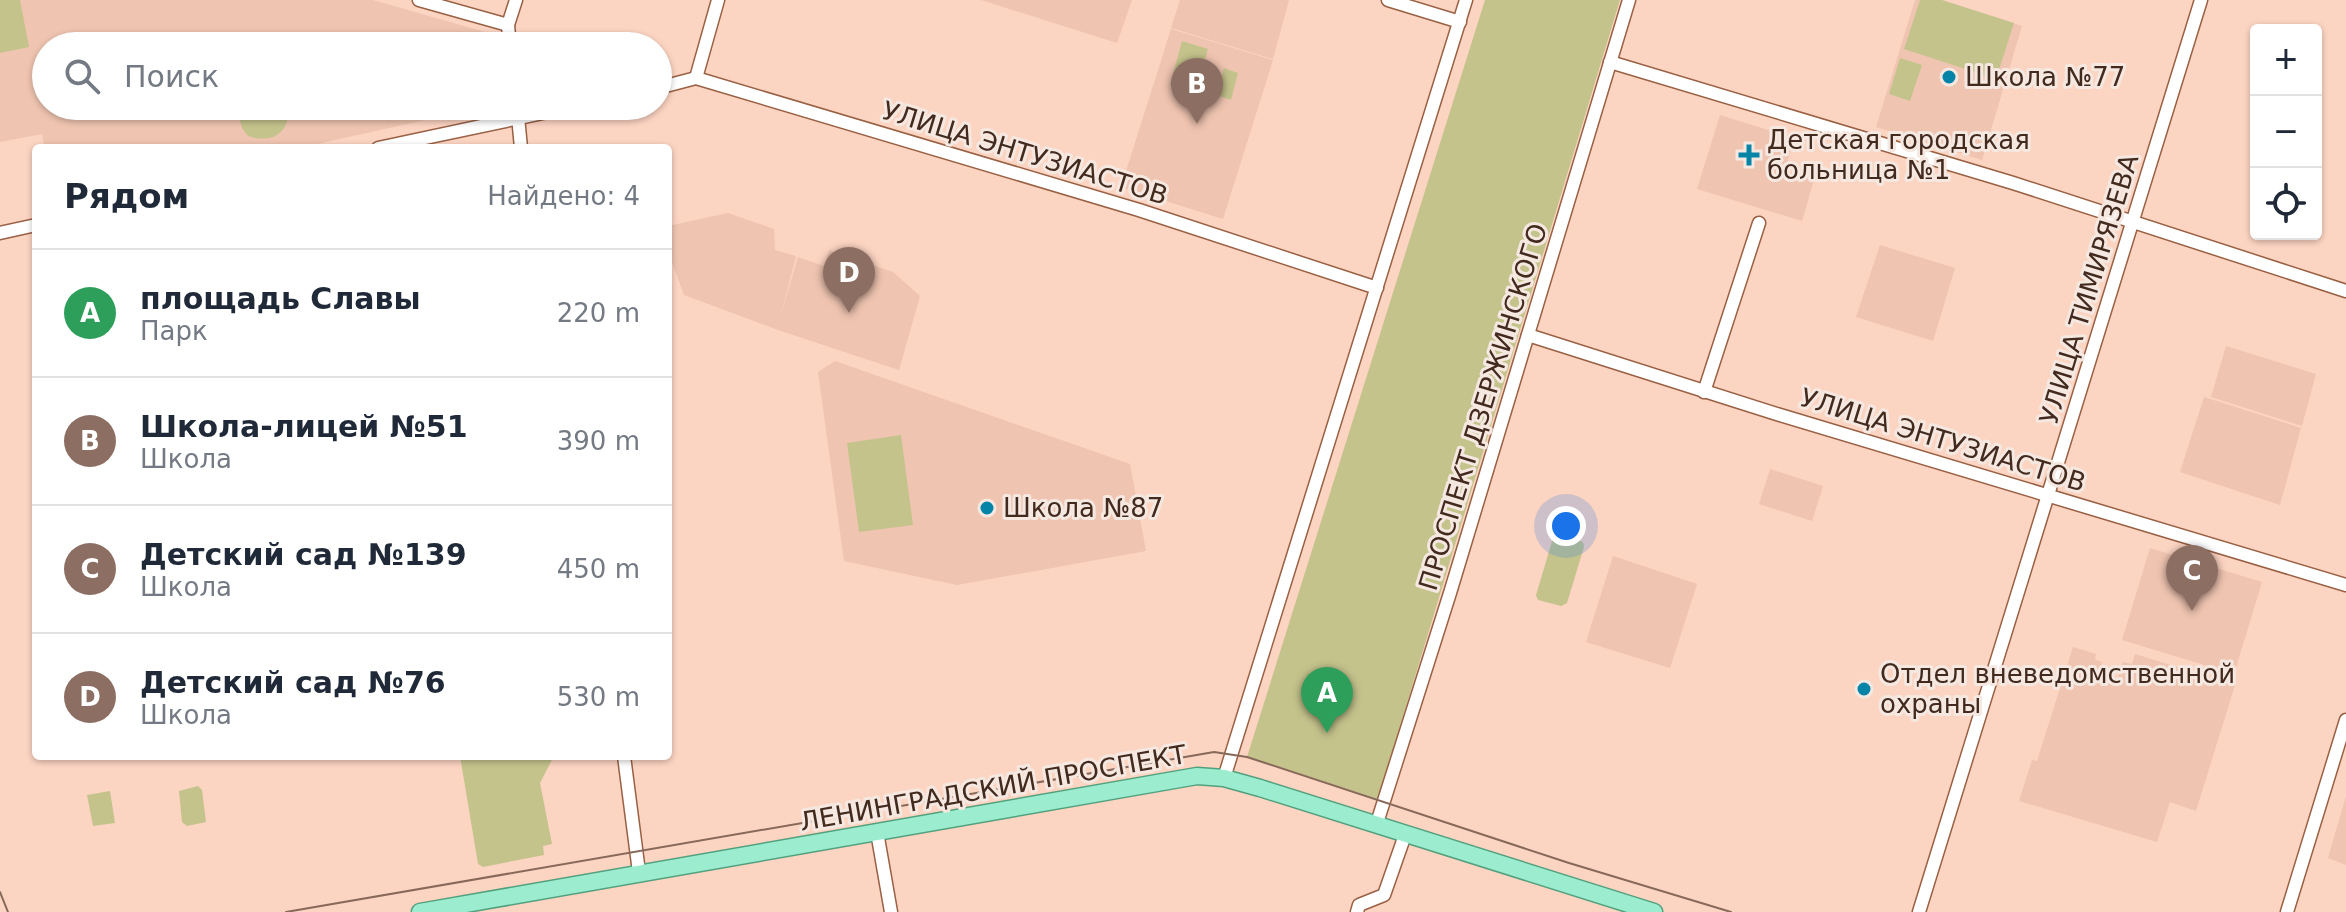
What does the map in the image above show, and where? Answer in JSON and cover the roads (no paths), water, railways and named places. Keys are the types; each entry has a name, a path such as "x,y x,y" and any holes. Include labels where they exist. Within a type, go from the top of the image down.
{"main road":[{"name":"ЛЕНИНГРАДСКИЙ ПРОСПЕКТ","path":"420,912 1197,776 1224,778 1654,912"}],"street":[{"path":"419,0 508,25"},
{"path":"509,32 516,0"},
{"path":"672,84 696,78 718,0"},
{"path":"1388,0 1460,22"},
{"path":"1224,778 1466,0"},
{"name":"ПРОСПЕКТ ДЗЕРЖИНСКОГО","path":"1376,826 1446,607 1629,0"},
{"name":"УЛИЦА ТИМИРЯЗЕВА","path":"1919,912 2201,0"},
{"path":"1610,62 2346,291"},
{"name":"УЛИЦА ЭНТУЗИАСТОВ","path":"696,78 1139,210 1377,288"},
{"path":"393,144 486,120"},
{"path":"518,120 521,144"},
{"path":"1704,392 1759,223"},
{"path":"0,233 32,226"},
{"name":"УЛИЦА ЭНТУЗИАСТОВ","path":"1528,335 1704,392 2346,585"},
{"path":"2287,912 2346,720"},
{"path":"625,760 639,872"},
{"path":"877,832 891,912"},
{"path":"1357,912 1359,905 1384,895 1405,835"}],"tram line":[{"path":"286,912 1214,752 1247,757 1569,863 1731,912"},
{"path":"0,892 8,912"}],"place":[{"name":"Школа №77","path":"1949,77"},
{"name":"Школа-лицей №51","path":"1197,124"},
{"name":"Детская городская больница №1","path":"1749,155"},
{"name":"Детский сад №76","path":"849,313"},
{"name":"Школа №87","path":"987,508"},
{"name":"Детский сад №139","path":"2192,611"},
{"name":"Отдел вневедомственной охраны","path":"1864,689"},
{"name":"площадь Славы","path":"1327,733"}]}
